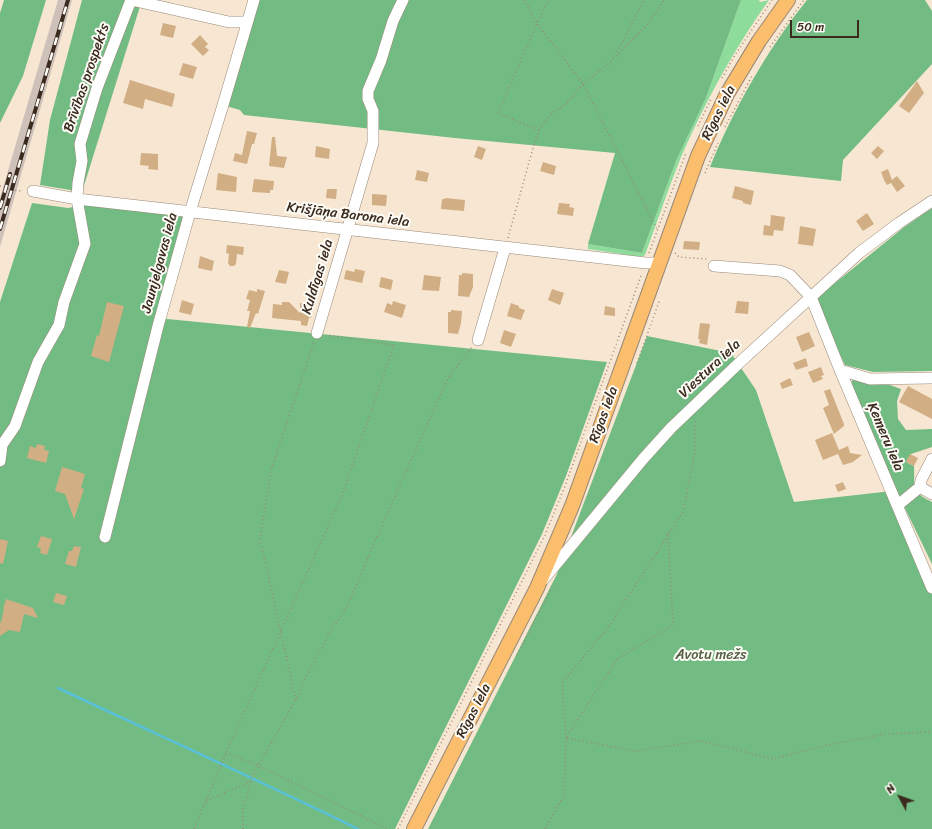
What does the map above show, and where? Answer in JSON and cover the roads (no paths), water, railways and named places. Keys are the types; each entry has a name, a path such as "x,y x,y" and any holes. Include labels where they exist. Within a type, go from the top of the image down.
{"main road":[{"name":"Rīgas iela","path":"414,829 537,588 572,506 652,263 698,156 727,94 759,40 788,0"}],"street":[{"path":"131,0 229,22 247,22"},
{"name":"Brīvības prospekts","path":"0,461 2,445 15,426 38,362 59,325 64,302 85,244 77,199 82,161 80,144 97,88 131,0"},
{"name":"Jaunjelgavas iela","path":"106,537 158,326 190,212 254,0"},
{"name":"Kuldīgas iela","path":"317,333 372,143 372,111 368,100 368,91 381,60 393,21 403,0"},
{"name":"Krišjāņa Barona iela","path":"33,191 77,199 505,248 652,263"},
{"name":"Viestura iela","path":"537,588 643,459 696,403 859,253 899,222 932,201"},
{"path":"478,340 505,248"},
{"path":"714,266 780,271 790,275 811,297"},
{"name":"Ķemeru iela","path":"811,297 840,370 928,571 932,588"},
{"path":"840,370 870,379 932,378"},
{"path":"898,505 920,487 921,480 932,459"},
{"path":"920,487 932,494"}],"waterway":[{"path":"58,688 246,775 358,829"}],"railway":[{"path":"0,229 68,0"},
{"path":"0,208 10,174"}],"park label":[{"name":"Avotu mežs","path":"711,655"}]}
